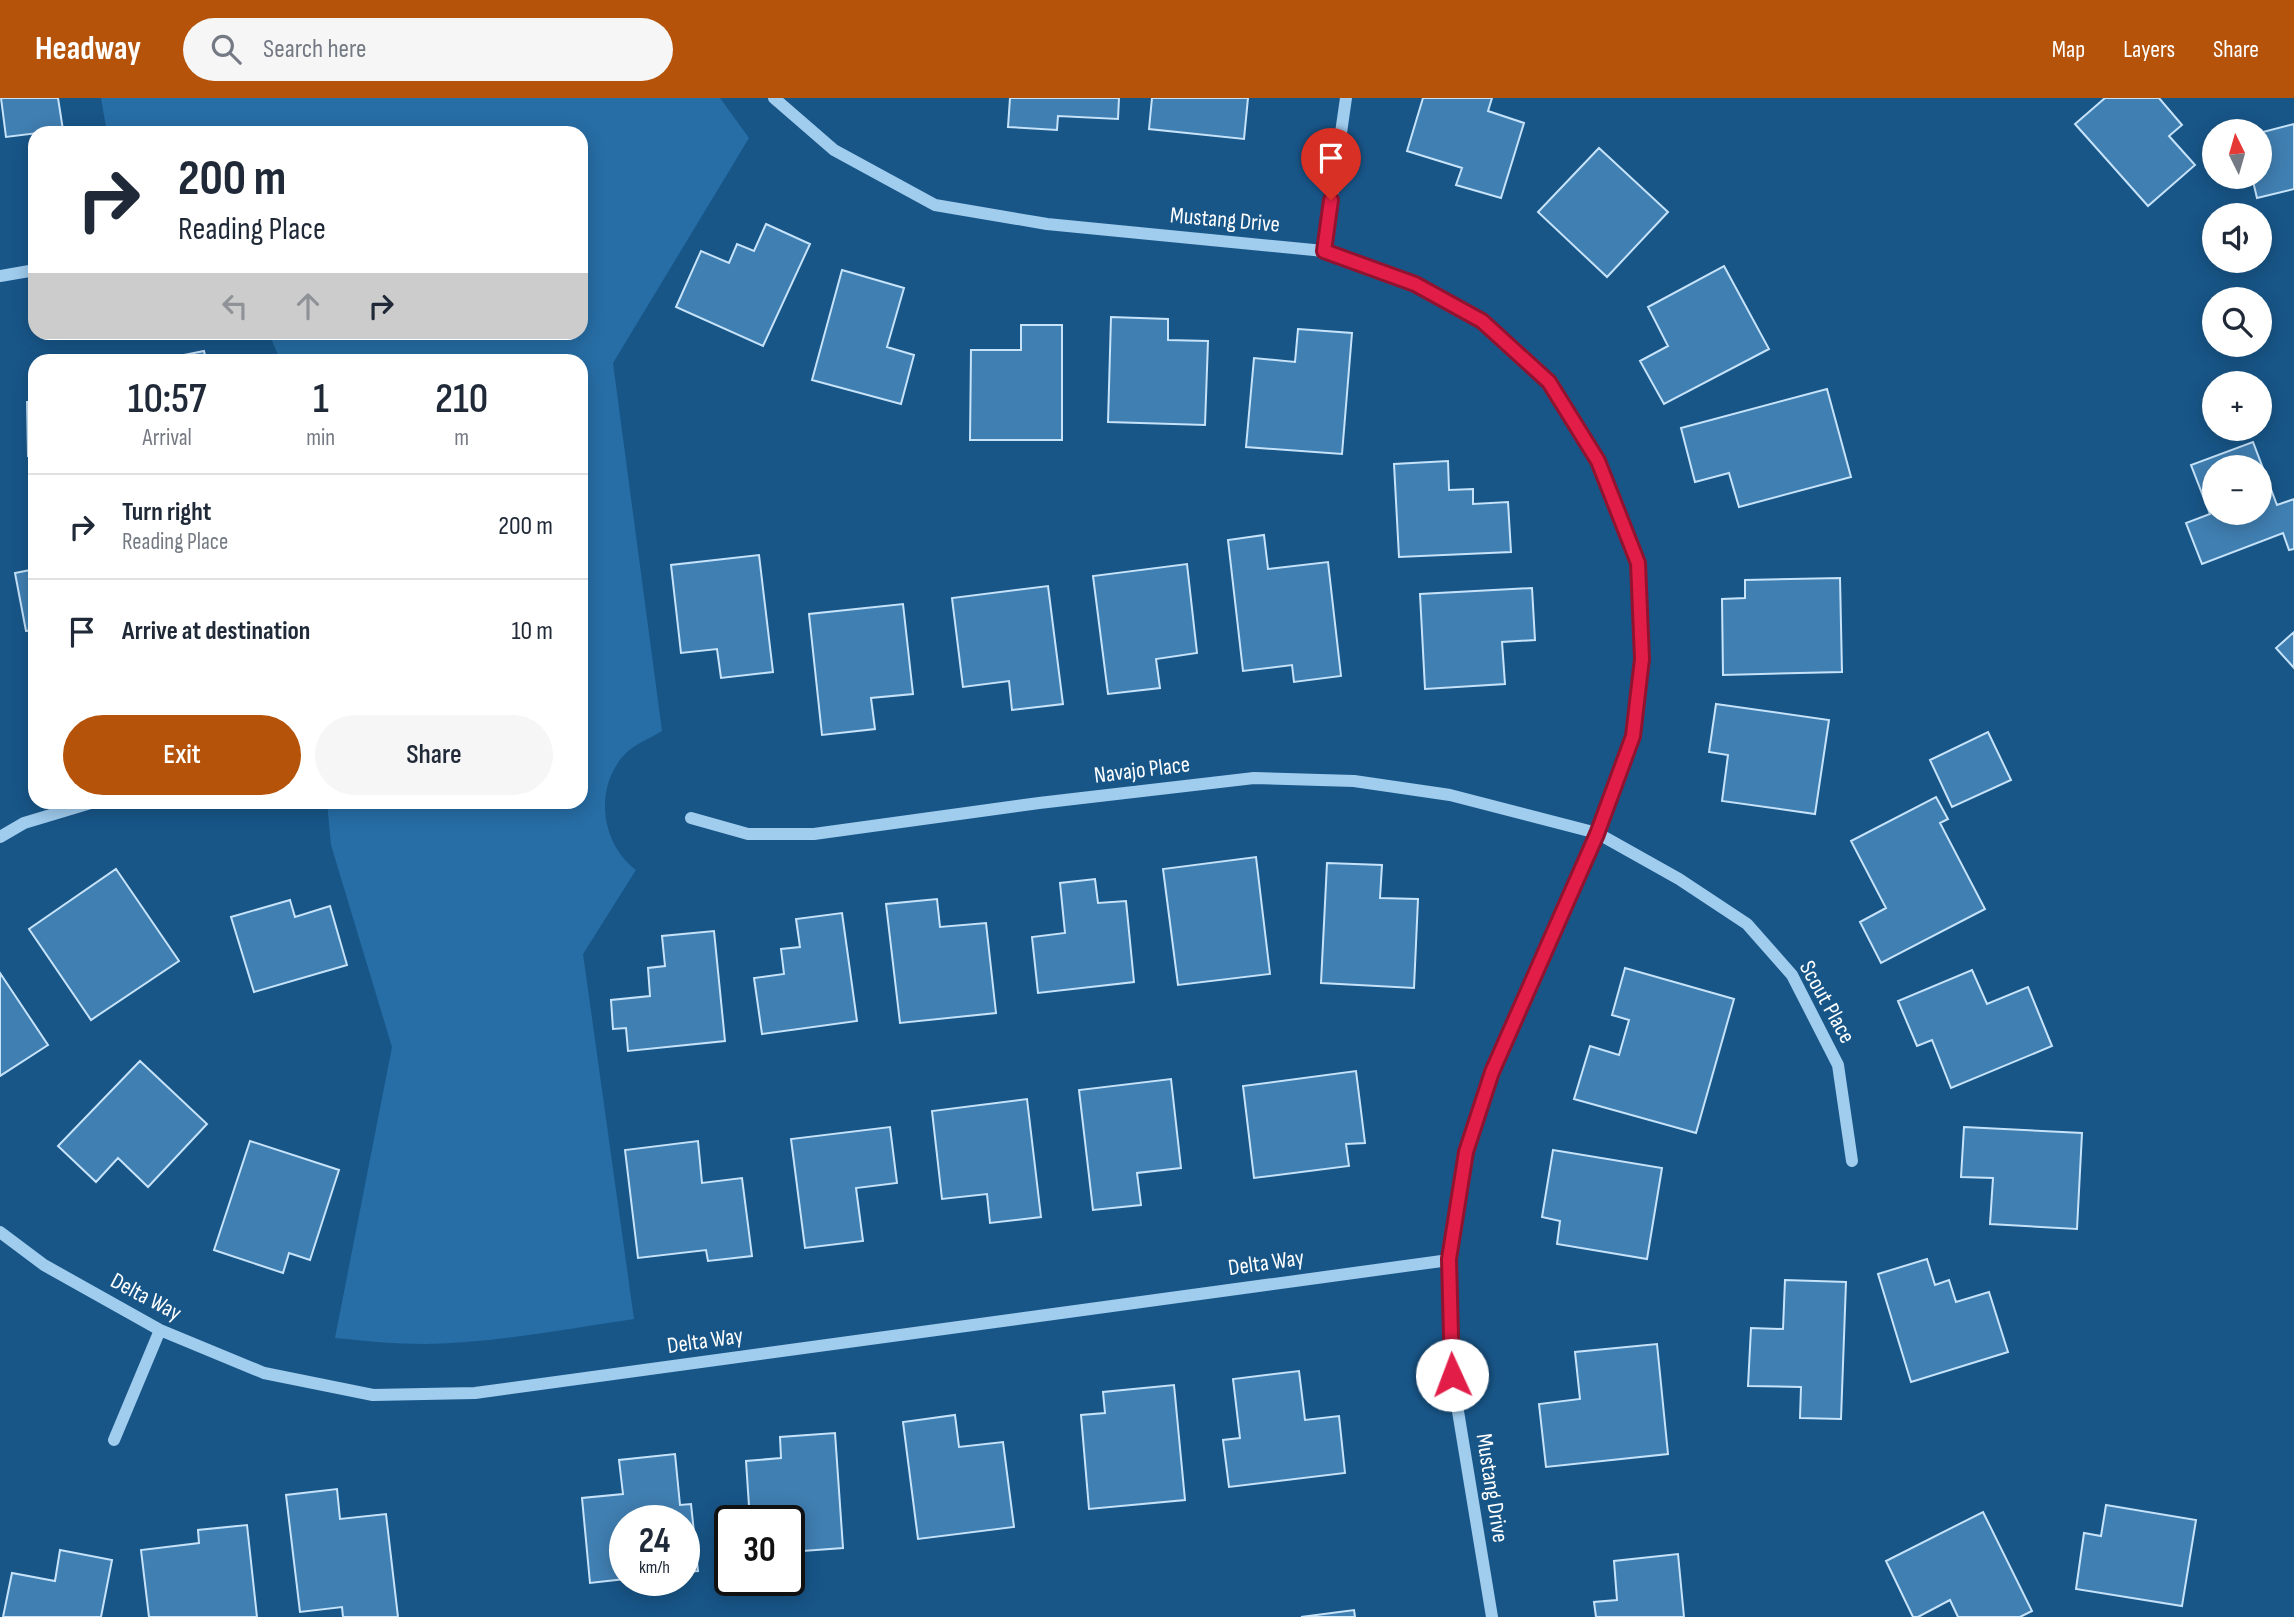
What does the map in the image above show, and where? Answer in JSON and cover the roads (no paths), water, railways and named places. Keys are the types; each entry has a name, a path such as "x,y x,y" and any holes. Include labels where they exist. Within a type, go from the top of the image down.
{"street":[{"name":"Mustang Drive","path":"774,98 834,150 935,205 1047,224 1324,251 1415,284 1482,321 1549,382 1598,461 1638,563 1642,659 1633,736 1597,834 1492,1072 1466,1152 1449,1259 1452,1375 1492,1617"},
{"path":"1324,251 1346,98"},
{"path":"0,276 28,271"},
{"name":"Navajo Place","path":"691,818 748,834 814,834 1039,803 1254,778 1354,781 1450,795 1597,834"},
{"path":"0,837 24,823 71,809"},
{"name":"Scout Place","path":"1597,834 1679,879 1747,924 1792,975 1838,1065 1852,1161"},
{"name":"Delta Way","path":"0,1232 44,1265 160,1330 264,1373 373,1395 475,1393 1449,1259"},
{"path":"114,1440 160,1330"}]}
